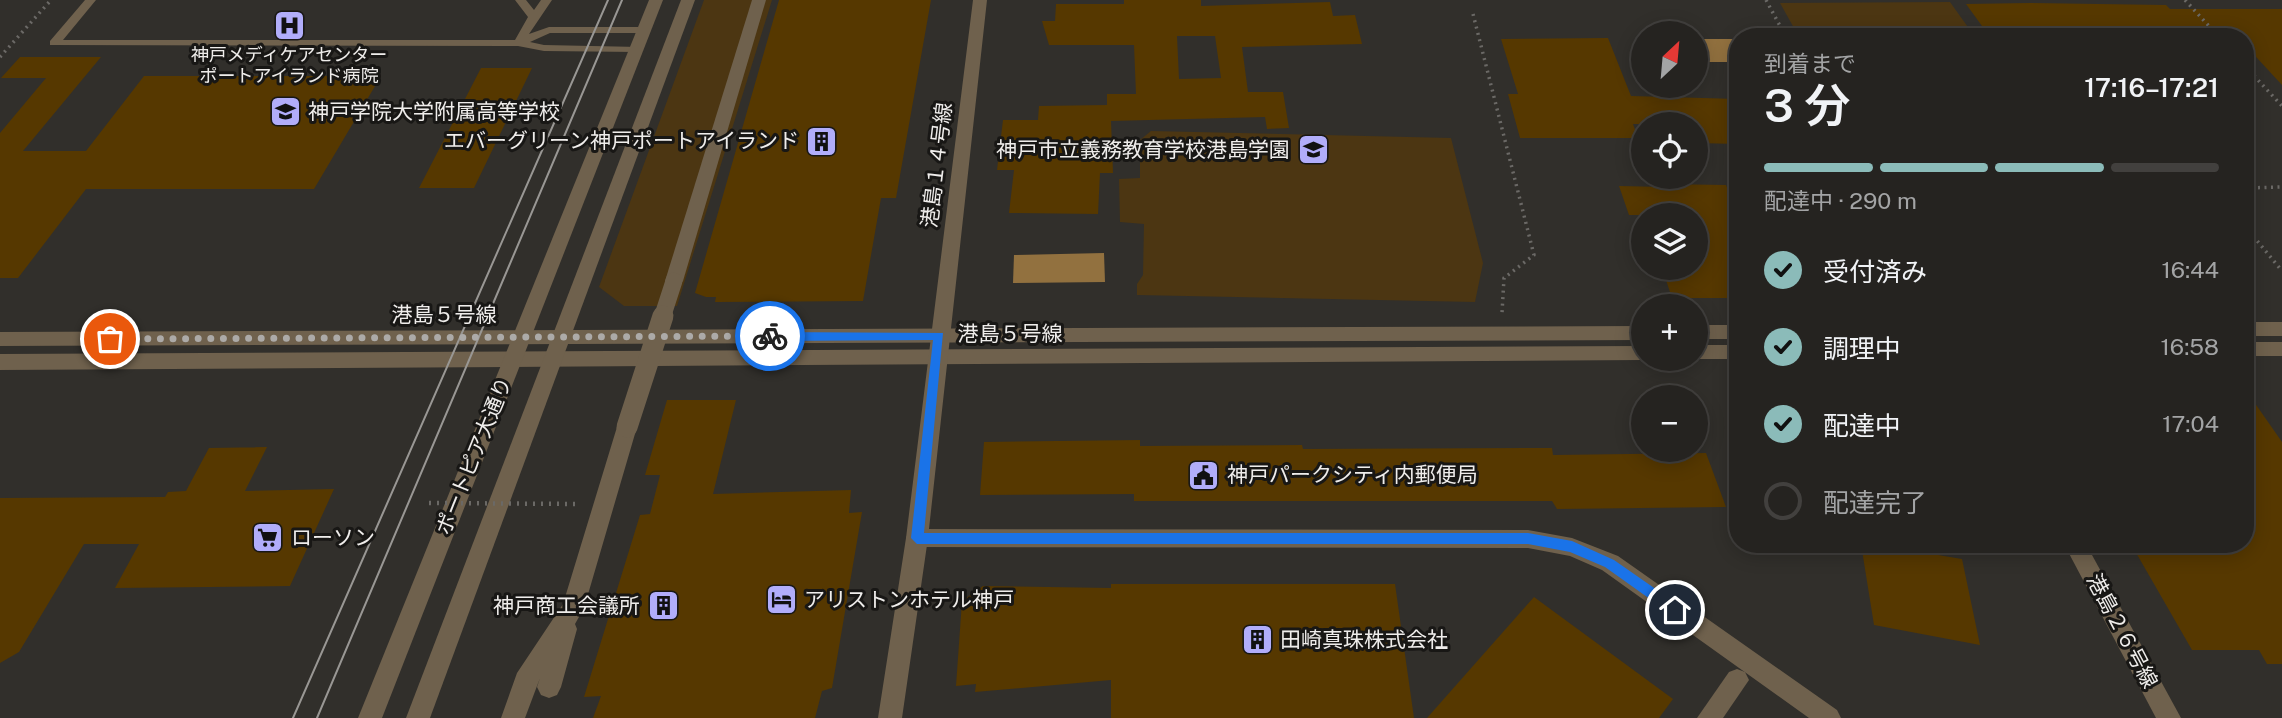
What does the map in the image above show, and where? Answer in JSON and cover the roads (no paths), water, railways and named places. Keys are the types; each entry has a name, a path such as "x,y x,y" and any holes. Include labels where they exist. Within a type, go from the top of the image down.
{"street":[{"name":"ポートピア大通り","path":"370,718 656,0"},
{"name":"ポートピア大通り","path":"418,718 564,337 688,0"},
{"path":"549,687 759,0"},
{"name":"港島１４号線","path":"890,718 917,538 980,0"},
{"path":"2254,329 2282,329"},
{"name":"港島５号線","path":"0,362 555,359 938,346 1631,332"},
{"path":"1708,332 1729,332"},
{"name":"港島５号線","path":"0,339 564,337 938,346 1631,353"},
{"path":"2254,349 2282,349"},
{"path":"1708,352 1729,352"},
{"path":"917,538 1528,539 1572,547 1610,564 1829,718"},
{"name":"港島２６号線","path":"2081,553 2169,718"},
{"path":"513,718 525,681 573,608"},
{"path":"1709,718 1737,680"}],"lane":[{"path":"90,0 54,43 518,43 544,48 636,49"},
{"path":"520,0 534,17"},
{"path":"518,43 547,0"},
{"path":"518,43 549,30 644,30"}],"tram line":[{"path":"293,718 608,0"},
{"path":"317,718 622,0"}],"place":[{"name":"神戸メディケアセンター ポートアイランド病院","path":"289,25"},
{"name":"神戸学院大学附属高等学校","path":"285,112"},
{"name":"エバーグリーン神戸ポートアイランド","path":"822,141"},
{"name":"神戸市立義務教育学校港島学園","path":"1313,150"},
{"name":"神戸パークシティ内郵便局","path":"1204,475"},
{"name":"ローソン","path":"268,538"},
{"name":"アリストンホテル神戸","path":"781,600"},
{"name":"神戸商工会議所","path":"663,606"},
{"name":"田崎真珠株式会社","path":"1257,640"}]}
